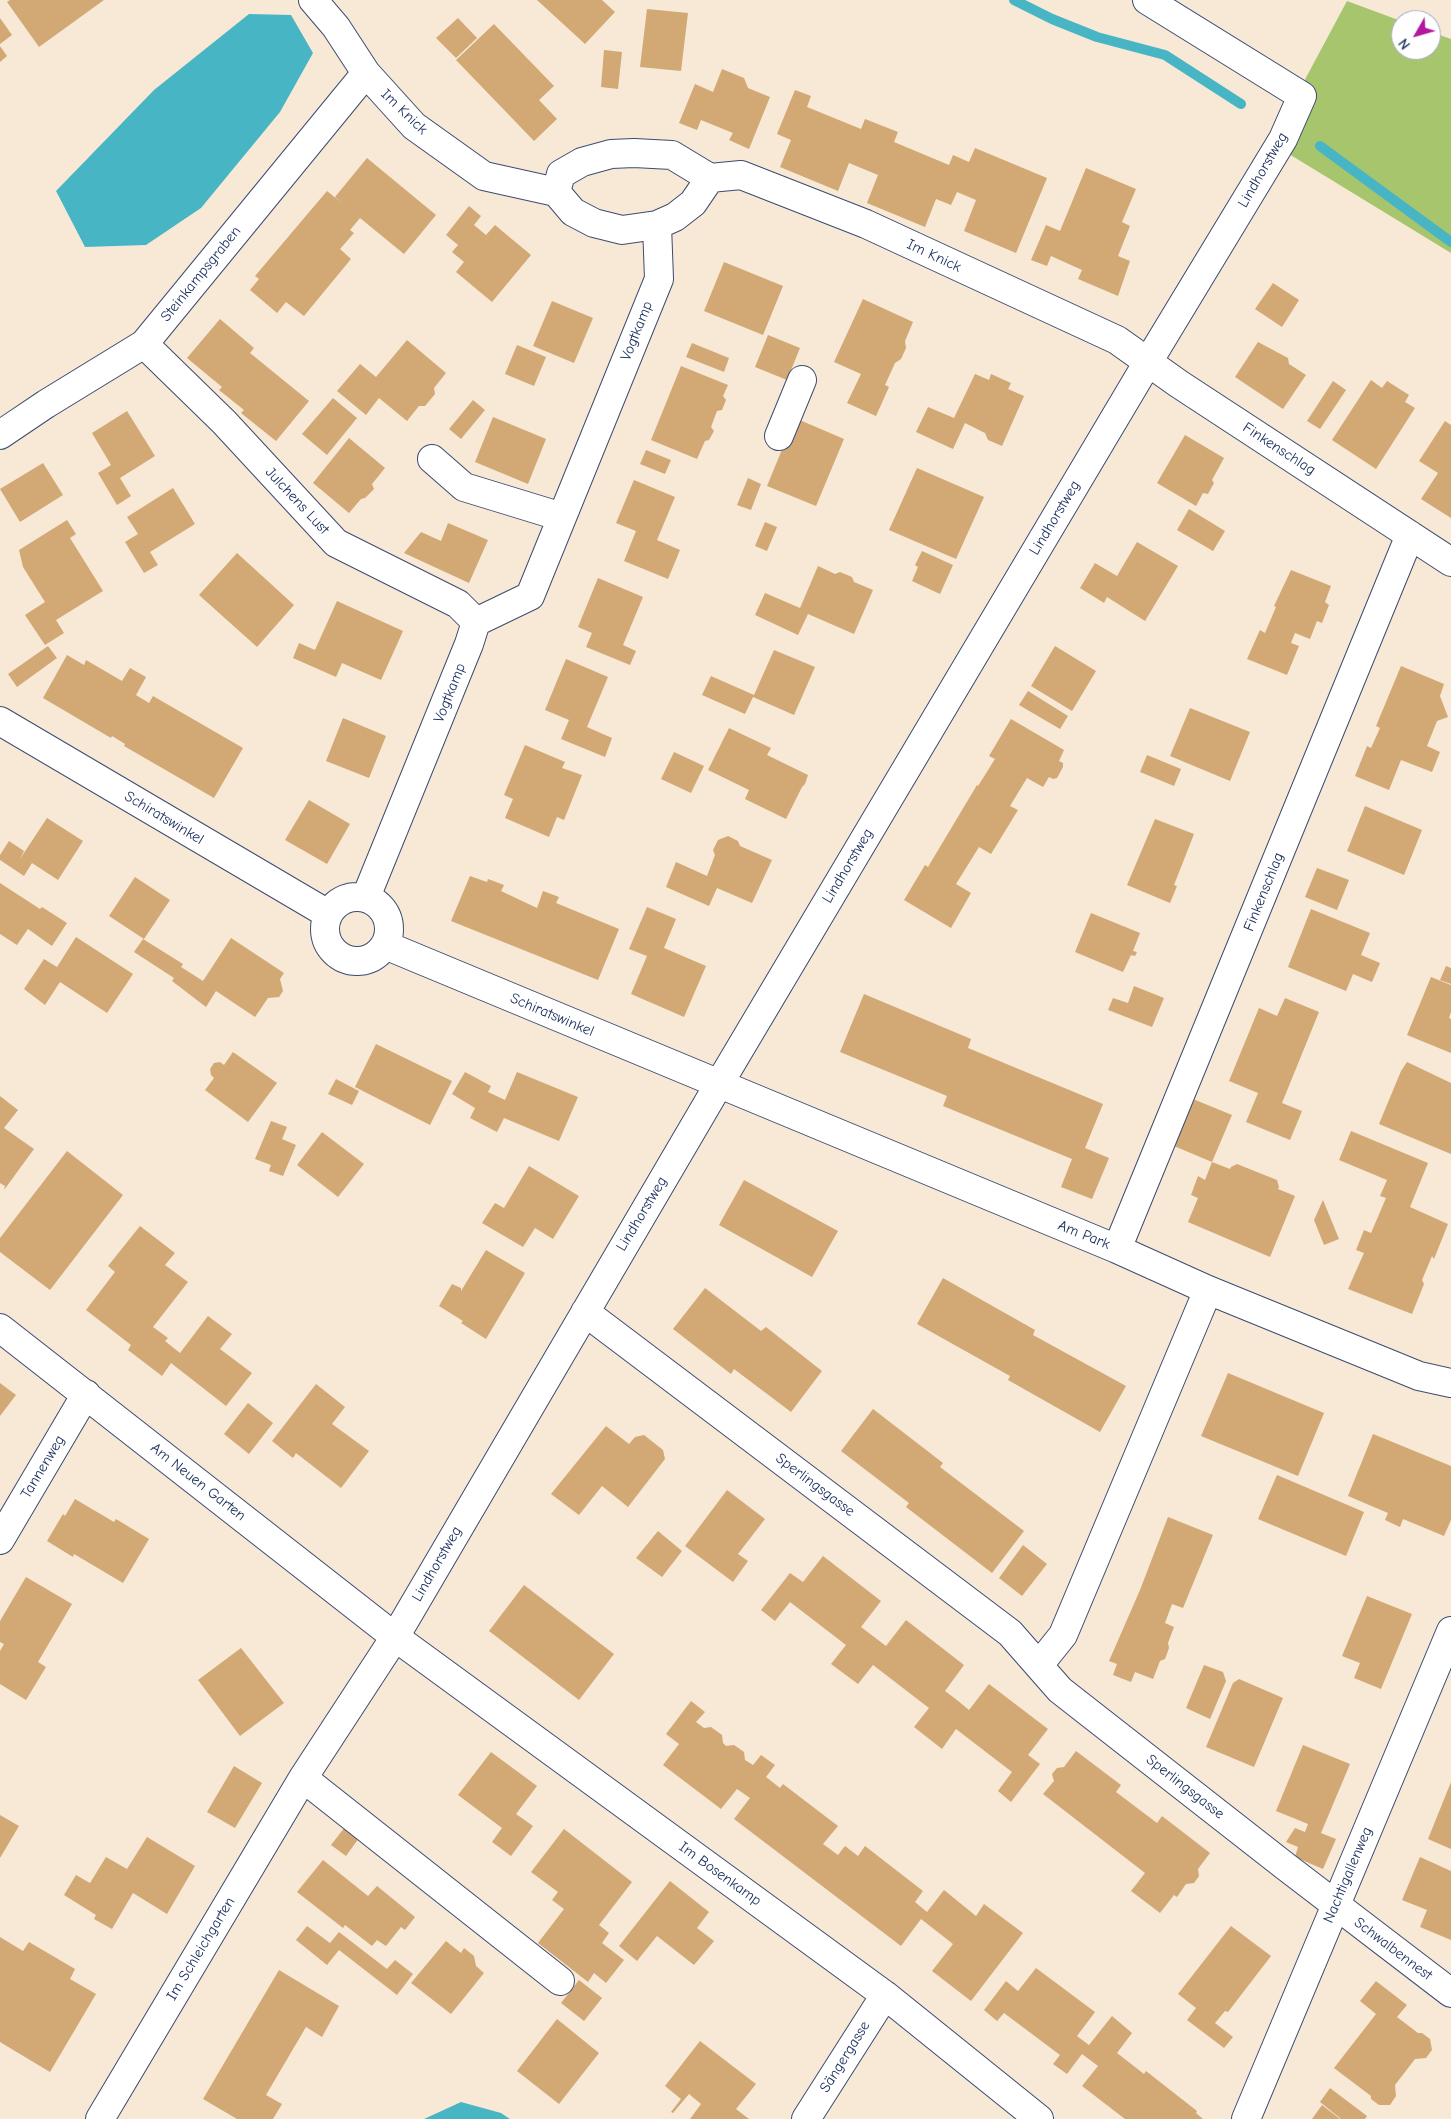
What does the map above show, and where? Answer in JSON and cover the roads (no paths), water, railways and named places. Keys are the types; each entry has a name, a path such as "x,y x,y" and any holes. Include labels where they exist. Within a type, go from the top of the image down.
{"street":[{"name":"Im Knick","path":"312,0 336,27 366,73 414,126 484,176 556,192"},
{"name":"Lindhorstweg","path":"395,1637 718,1084 1283,139 1302,96 1147,0"},
{"name":"Steinkampsgraben","path":"0,435 46,404 144,344 366,73"},
{"path":"634,152 672,155 710,178 693,203 675,217 657,225 622,230 594,223 573,212 556,192 561,174 582,162 611,154 634,152"},
{"name":"Im Knick","path":"710,178 741,175 866,224 1117,340 1148,362"},
{"name":"Vogtkamp","path":"366,898 469,644 476,622 530,596 658,278 657,225"},
{"name":"Julchens Lust","path":"144,344 224,422 336,543 458,604 476,622"},
{"name":"Finkenschlag","path":"1148,362 1451,562"},
{"path":"779,436 802,380"},
{"path":"432,459 464,487 562,517"},
{"name":"Finkenschlag","path":"1117,1249 1410,535"},
{"name":"Schiratswinkel","path":"0,721 328,914"},
{"path":"355,896 366,898 377,903 384,912 389,922 389,934 385,945 377,955 366,960 353,962 342,958 332,950 325,939 324,927 328,914 334,906 344,899 355,896"},
{"name":"Schiratswinkel","path":"385,945 718,1084"},
{"name":"Am Park","path":"718,1084 1117,1249 1208,1290 1419,1376 1451,1383"},
{"path":"1039,1665 1063,1636 1208,1290"},
{"name":"Sperlingsgasse","path":"585,1312 1010,1633 1060,1690 1335,1905"},
{"name":"Am Neuen Garten","path":"0,1328 395,1637"},
{"name":"Tannenweg","path":"0,1540 86,1394"},
{"name":"Nachtigallenweg","path":"1246,2119 1451,1631"},
{"name":"Im Schleichgarten","path":"100,2119 303,1778 395,1637"},
{"name":"Im Bosenkamp","path":"395,1637 885,1995 1039,2119"},
{"path":"303,1778 560,1981"},
{"name":"Schwalbennest","path":"1335,1905 1451,1994"},
{"name":"Sängergasse","path":"806,2119 885,1995"}],"water":[{"path":"249,14 291,15 313,53 280,112 201,208 146,245 85,247 56,191 154,90"},
{"path":"461,2102 501,2113 510,2119 424,2119"}],"waterway":[{"path":"1014,0 1052,19 1097,37 1165,55 1241,104"},
{"path":"1320,146 1451,242"}]}
